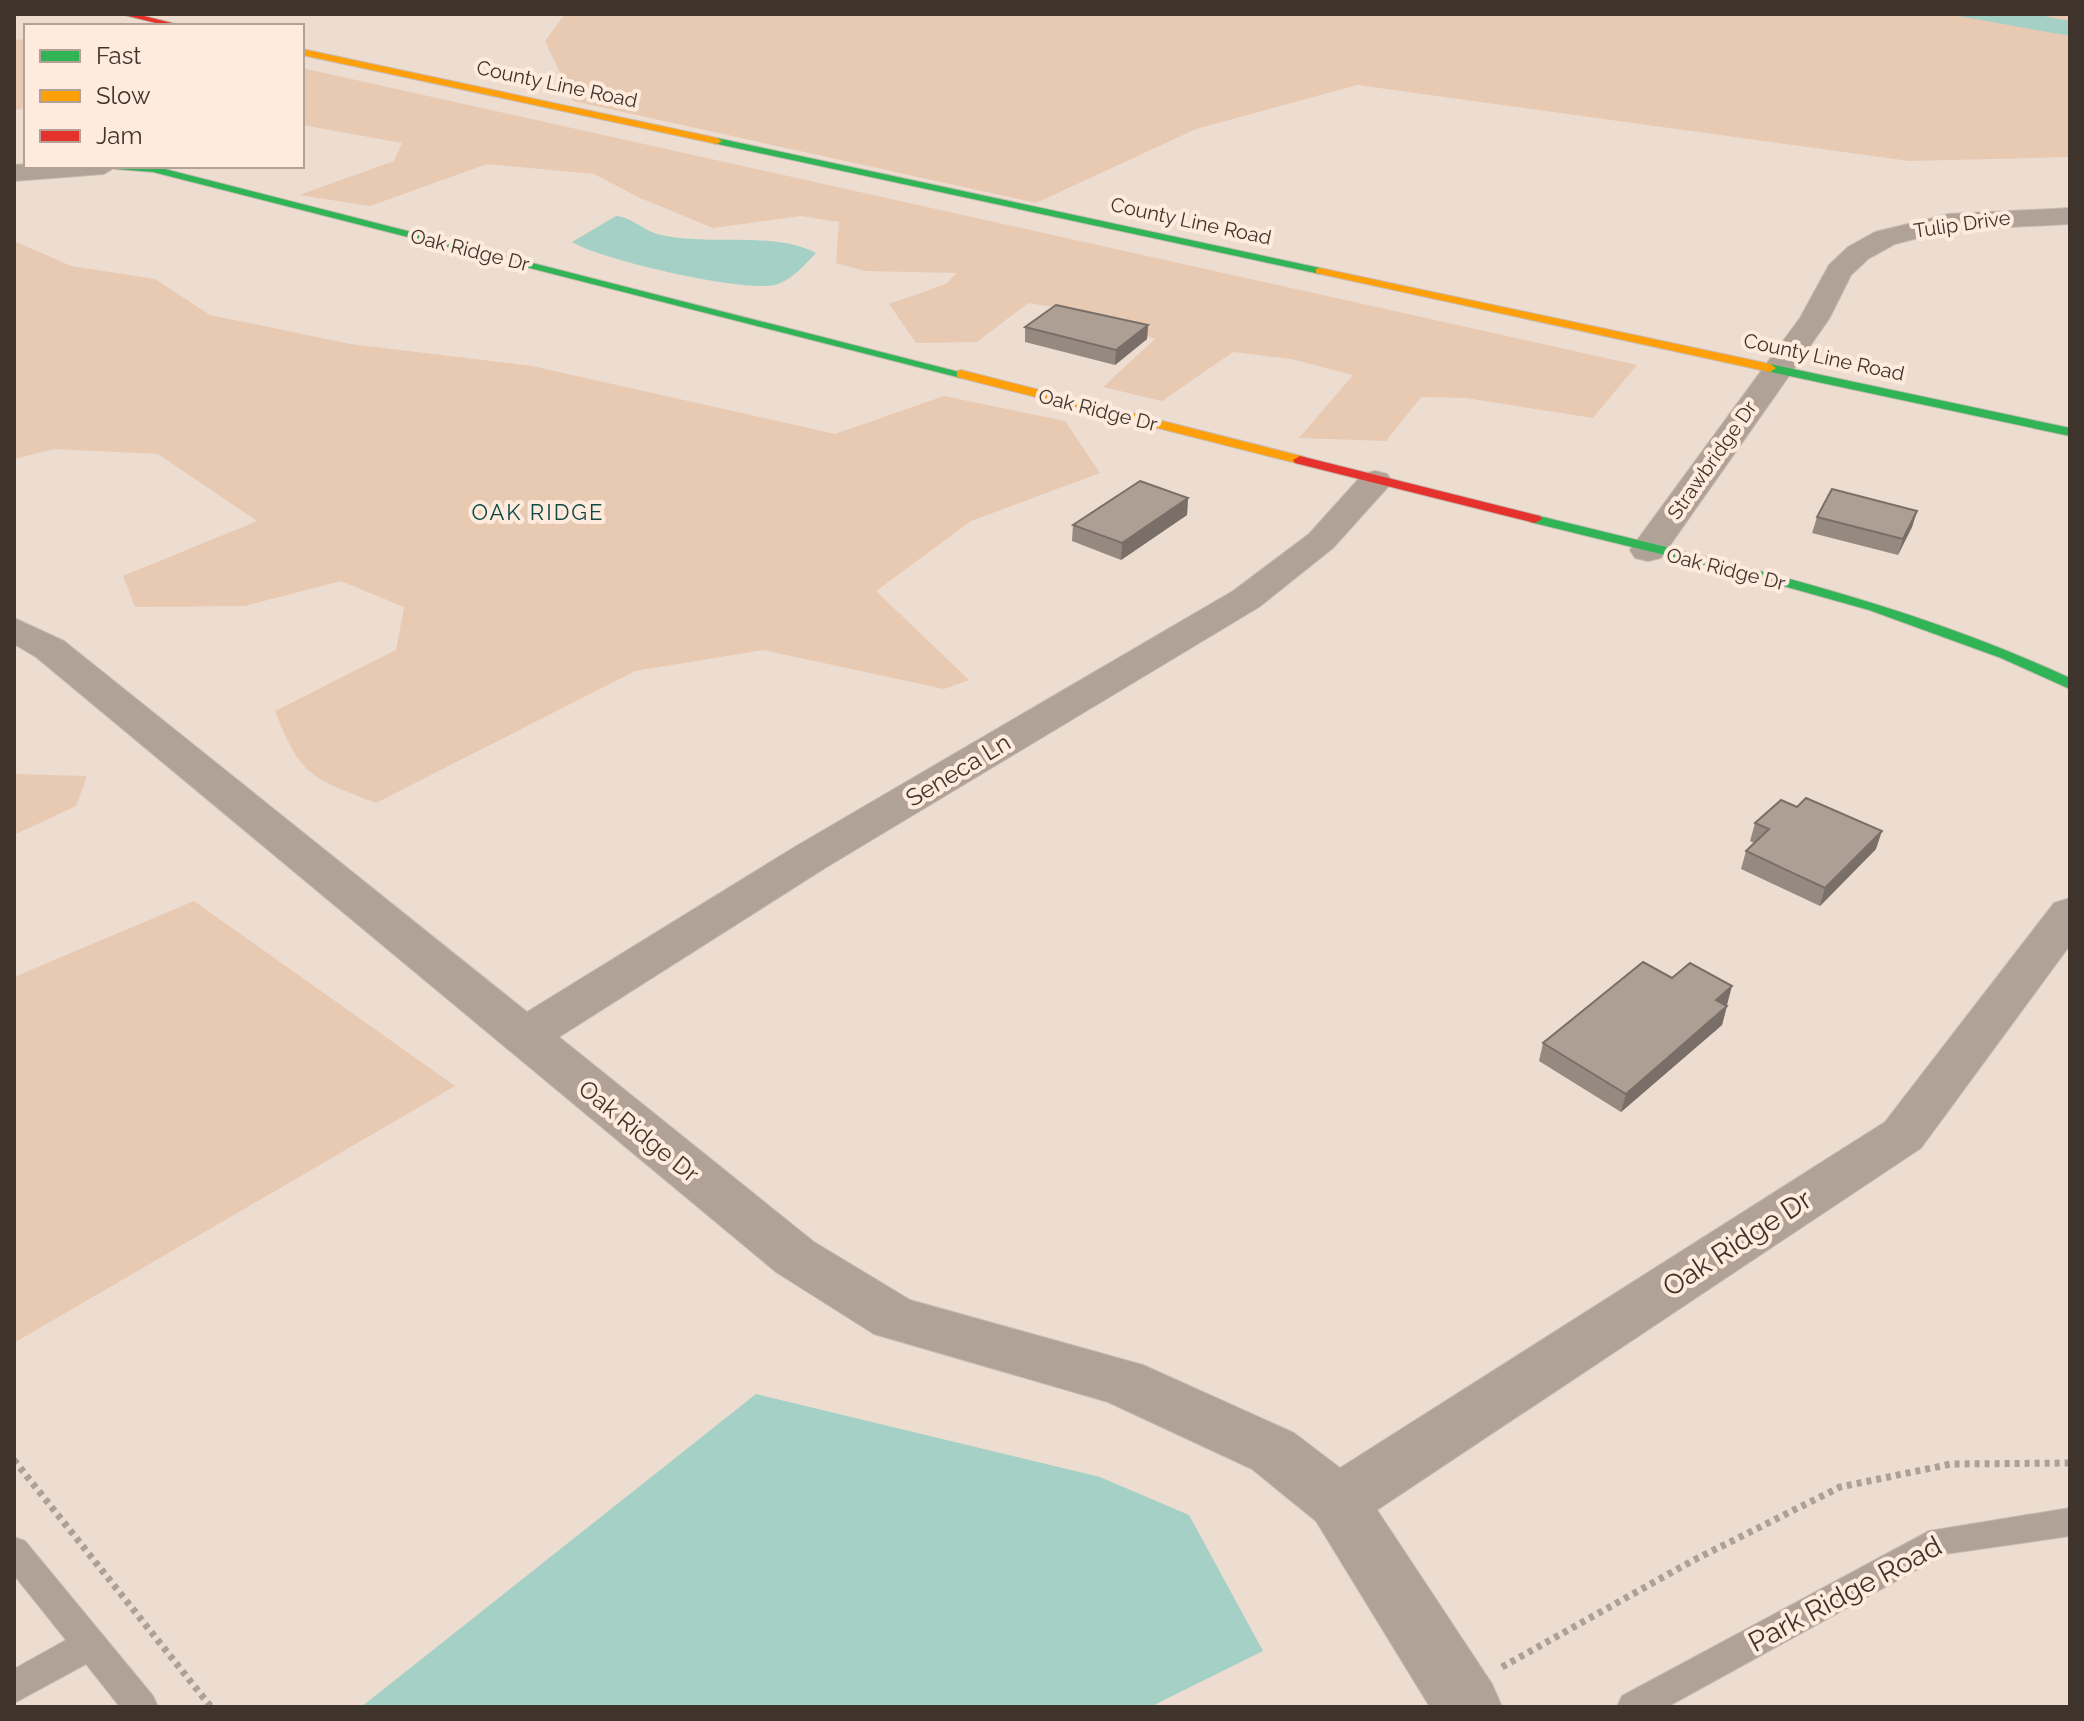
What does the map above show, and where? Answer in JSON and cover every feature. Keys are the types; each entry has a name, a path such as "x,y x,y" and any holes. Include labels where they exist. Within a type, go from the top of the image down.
{"main road":[{"path":"124,14 156,17"},
{"name":"County Line Road","path":"304,52 2070,432"},
{"name":"Oak Ridge Dr","path":"130,168 168,173 1874,605 1963,635 2070,684"}],"street":[{"path":"14,173 78,168"},
{"name":"Tulip Drive","path":"1775,369 1814,319 1839,271 1870,245 1908,231 1949,222 2058,216"},
{"path":"2058,216 2070,238"},
{"name":"Strawbridge Dr","path":"1648,550 1775,369"},
{"name":"Seneca Ln","path":"523,1037 809,858 1246,599 1321,541 1375,481"},
{"name":"Oak Ridge Dr","path":"14,629 50,649 795,1257 894,1318 1122,1382 1273,1451 1338,1502 1462,1698"},
{"name":"Oak Ridge Dr","path":"1338,1502 1903,1135 2070,913"}],"lane":[{"name":"Park Ridge Road","path":"1634,1707 1940,1541 2070,1522"},
{"path":"14,1551 141,1707"},
{"path":"14,1687 90,1644"}],"path":[{"path":"14,1460 211,1707"},
{"path":"1462,1698 1519,1658 1692,1561 1840,1487 1951,1464 2070,1463"}],"shaded area":[{"path":"565,14 2070,14 2070,157 1909,161 1357,85 1196,129 1036,203 573,101 545,41"},
{"path":"24,39 24,109 14,110 14,40"},
{"path":"304,68 1637,365 1593,418 1466,398 1421,397 1386,441 1299,438 1353,375 1291,359 1233,352 1162,401 1103,387 1155,339 1086,312 1028,303 977,342 916,343 889,304 946,284 957,273 865,271 836,263 839,222 801,216 713,228 640,198 594,174 487,164 370,206 299,195 394,161 402,143 304,125"},
{"path":"14,241 71,266 155,279 210,315 350,344 532,366 835,434 944,396 1065,421 1100,473 971,521 876,591 969,680 944,689 763,650 635,671 376,803 337,788 311,773 293,750 275,711 396,650 404,607 341,581 244,606 135,607 123,576 257,521 158,454 54,449 14,459"},
{"path":"14,774 87,776 76,806 14,835"},
{"path":"194,901 455,1086 14,1343 14,977"}],"water":[{"path":"1947,14 2033,14 2070,21 2070,36"},
{"path":"616,216 661,235 781,242 816,253 789,278 778,284 762,286 674,274 611,257 572,242"},
{"path":"756,1394 1100,1477 1189,1515 1263,1651 1150,1707 361,1707"}],"building":[{"path":"1056,305 1148,325 1116,350 1025,327"},
{"path":"1140,481 1188,498 1122,543 1073,525"},
{"path":"1832,489 1917,511 1903,539 1817,517"},
{"path":"1806,798 1882,831 1825,888 1746,851 1769,829 1755,823 1781,800 1797,807"},
{"path":"1643,962 1672,978 1690,963 1732,986 1716,1000 1727,1006 1626,1094 1543,1043"}],"traffic: fast":[{"path":"717,141 1320,271"},
{"path":"140,168 961,374"},
{"path":"1770,368 2070,432"},
{"path":"1535,519 1739,569 1874,607 2006,654 2070,684"}],"traffic: slow":[{"path":"304,52 717,141"},
{"path":"1320,271 1770,368"},
{"path":"961,374 1300,460"}],"traffic: jam":[{"path":"124,14 171,24"},
{"path":"1300,460 1535,519"}],"district":[{"name":"OAK RIDGE","path":"538,512"}]}
